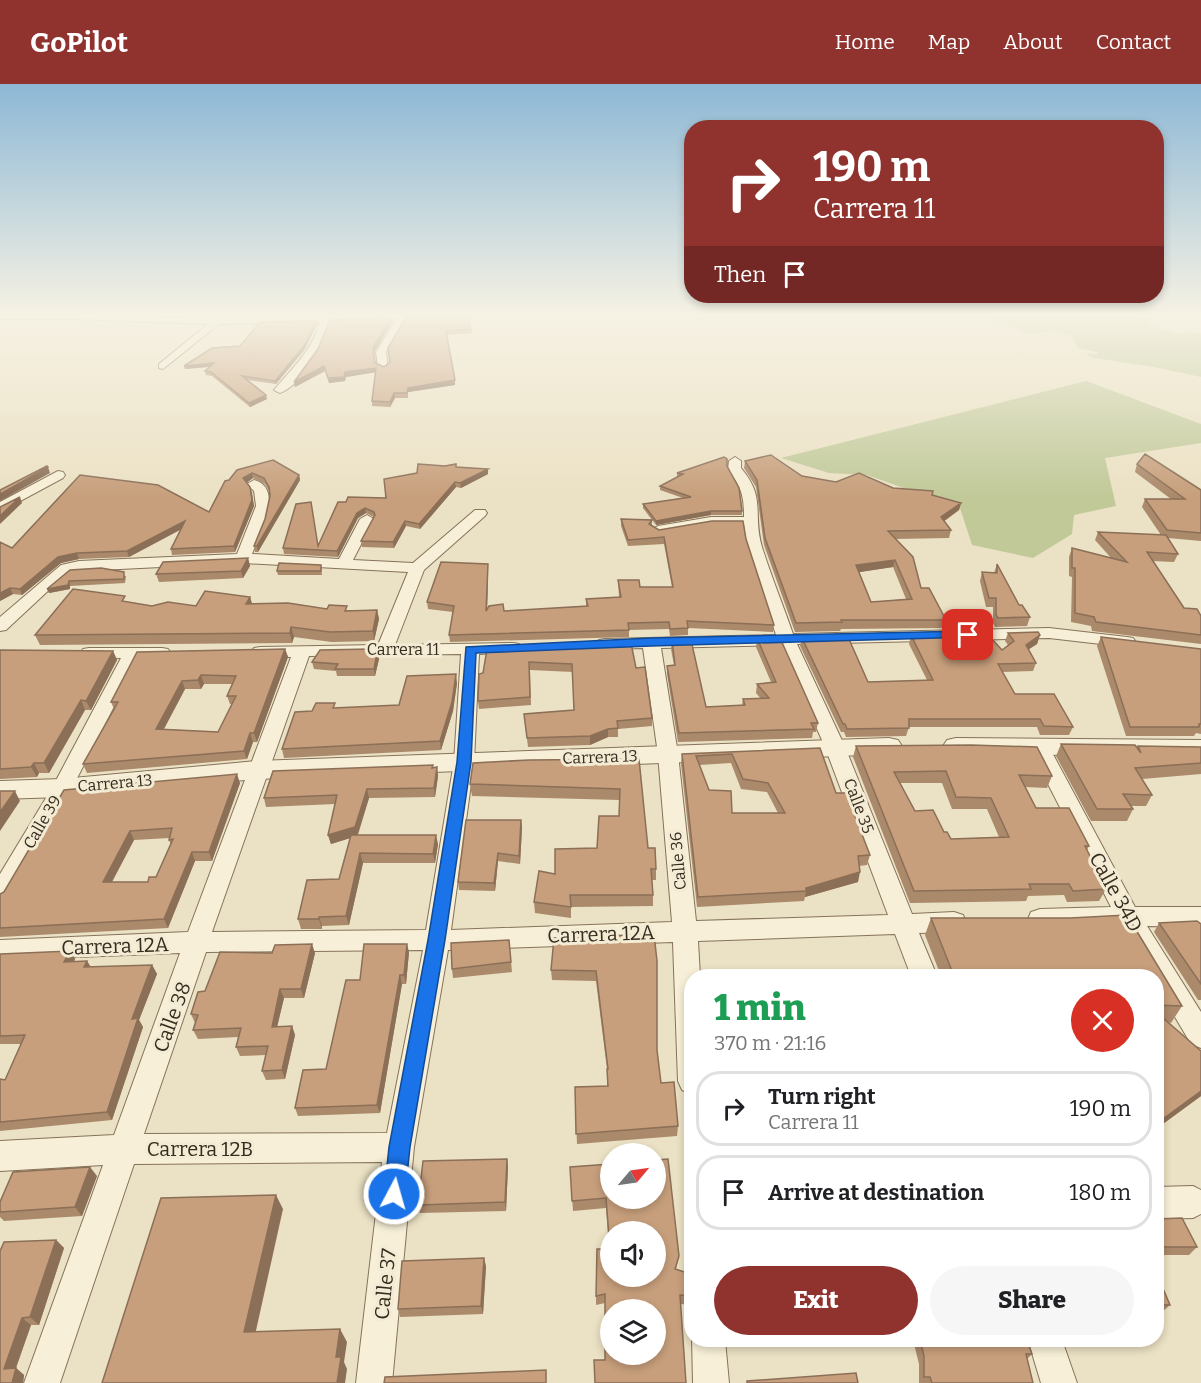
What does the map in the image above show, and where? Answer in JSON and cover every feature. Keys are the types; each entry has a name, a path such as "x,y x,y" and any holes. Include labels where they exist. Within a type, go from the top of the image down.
{"street":[{"path":"280,390 295,375"},
{"name":"Calle 35","path":"735,461 734,469 746,483 751,501 754,545 786,639 835,747 921,969"},
{"path":"0,508 58,475"},
{"path":"243,558 263,506 261,490 254,484"},
{"path":"385,648 417,568 480,513"},
{"path":"344,563 367,519"},
{"path":"658,530 711,521 751,521"},
{"path":"0,626 66,568 243,558 417,568"},
{"path":"583,645 1049,633 1143,644"},
{"name":"Calle 36","path":"651,642 668,754 687,969"},
{"name":"Carrera 11","path":"246,652 385,648 470,650 527,647"},
{"name":"Calle 37","path":"374,1383 399,1147 437,940 464,762 470,650"},
{"name":"Calle 38","path":"42,1383 257,770 302,651"},
{"path":"67,653 178,652"},
{"name":"Calle 39","path":"0,894 62,788 133,653"},
{"name":"Carrera 13","path":"0,790 62,788 257,770 835,747 1038,745 1201,748"},
{"name":"Calle 34D","path":"1038,745 1128,916 1160,969"},
{"path":"1022,920 1128,916 1201,917"},
{"name":"Carrera 12A","path":"0,950 198,942 437,940 975,921"},
{"name":"Calle 34D","path":"1164,975 1201,1036"},
{"name":"Carrera 12B","path":"0,1155 125,1149 399,1147"},
{"path":"1164,1203 1193,1202"},
{"path":"708,1347 711,1383"},
{"path":"1047,1347 1059,1383"}],"green space":[{"path":"1086,381 1201,424 1201,443 1105,458 1116,506 1074,515 1072,534 1033,558 972,545 960,508 867,475 829,473 781,458"}],"building":[{"path":"214,375 280,375 275,381 242,376 266,395 249,403"},
{"path":"299,375 308,375 294,382"},
{"path":"327,375 344,375 344,377 328,378"},
{"path":"375,375 454,375 455,380 408,388 407,393 394,393 390,402 372,401"},
{"path":"1145,454 1201,490 1201,533 1167,530 1145,499 1185,499 1137,464"},
{"path":"771,455 802,476 836,482 859,473 893,488 933,491 932,495 961,503 941,517 951,530 888,531 913,557 921,588 929,588 946,620 841,620 842,622 796,623 765,538 757,480 745,461","holes":["895,560 912,599 871,602 856,565"]},
{"path":"724,457 727,459 727,466 739,488 742,511 711,511 656,521 643,504 691,497 660,486 683,474 677,473"},
{"path":"273,460 299,475 257,546 254,546 265,519 270,496 269,487 264,478 252,473 243,478 250,487 252,500 234,546 171,549 185,521 127,551 77,553 58,557 20,589 10,588 0,593 0,542 12,548 80,475 158,485 209,512 225,481 229,480 237,470"},
{"path":"418,464 445,466 456,464 456,467 488,469 460,483 455,482 419,524 405,521 393,542 361,541 375,515 374,512 365,508 357,513 337,551 283,548 296,504 311,502 318,546 338,502 346,502 348,497 386,498 384,479 417,473"},
{"path":"48,467 0,494 0,490"},
{"path":"20,497 0,516 0,507"},
{"path":"621,519 652,520 649,524 659,530 712,521 743,521 746,539 774,625 687,621 688,628 670,629 669,622 628,623 629,630 449,635 454,606 427,602 441,562 488,564 486,611 489,606 503,604 504,611 588,606 586,599 621,597 618,580 639,580 640,587 673,587 664,537 628,540"},
{"path":"1098,532 1166,535 1178,554 1147,552 1184,608 1197,609 1201,616 1201,635 1096,622 1094,617 1075,613 1075,568 1072,568 1072,548 1127,562"},
{"path":"248,558 241,571 156,574 163,562"},
{"path":"279,563 321,565 321,571 277,571"},
{"path":"997,564 1019,605 1022,605 1030,617 998,618 996,615 996,598 989,598 982,572 997,573"},
{"path":"101,568 124,572 124,579 69,581 68,585 47,589 70,570"},
{"path":"73,589 125,596 122,601 152,606 168,602 196,606 205,591 250,597 246,604 288,603 327,609 329,605 347,606 345,611 377,610 373,631 330,632 291,627 290,633 35,635"},
{"path":"1038,632 1040,635 1026,645 1036,663 998,664 1015,694 1054,694 1073,727 1044,726 1040,719 909,719 909,728 847,729 802,638 848,637 868,682 933,680 911,635 989,636 1002,650 1014,641 1008,633"},
{"path":"1101,637 1201,649 1201,724 1199,727 1130,727"},
{"path":"757,638 780,638 818,723 811,723 814,729 679,733 667,666 675,665 672,640 691,640 706,707 745,705 743,699 769,698 757,684 776,682"},
{"path":"631,643 636,668 645,667 652,718 617,721 618,728 590,736 527,738 524,714 574,710 572,664 529,662 530,697 478,701 479,674 483,673 487,649"},
{"path":"285,649 254,733 250,733 244,751 83,764 118,702 111,702 137,652","holes":["201,675 236,676 227,696 236,696 218,732 156,729 182,681 198,680"]},
{"path":"370,649 369,652 377,652 374,669 335,669 338,664 312,662 320,650"},
{"path":"0,650 113,651 86,701 81,700 44,763 34,763 31,767 0,769"},
{"path":"456,674 452,702 440,741 282,749 295,712 312,711 316,703 335,703 333,708 399,705 407,676"},
{"path":"1061,744 1135,745 1141,753 1138,746 1201,747 1201,763 1135,768 1152,795 1123,794 1133,809 1097,809"},
{"path":"856,746 1037,747 1052,776 1019,775 1036,808 1069,808 1089,846 1085,846 1093,862 1090,863 1106,889 1073,891 1069,884 1029,884 1031,889 914,891","holes":["946,771 956,797 991,798 1009,837 951,839 947,832 944,832 933,810 915,811 894,772"]},
{"path":"820,748 836,793 846,793 870,855 858,856 860,872 806,888 806,891 698,897 682,754","holes":["732,754 743,779 768,783 785,813 732,813 731,791 709,790 696,756"]},
{"path":"639,759 648,848 655,848 656,869 651,869 653,895 570,895 571,907 534,902 539,871 555,874 555,849 597,848 599,816 619,816 620,789 470,784 473,763"},
{"path":"433,765 432,768 437,767 434,788 367,789 355,827 328,835 337,795 264,798 273,771"},
{"path":"237,774 209,852 192,852 164,919 0,928 0,894 4,892 64,790","holes":["172,828 169,840 173,839 156,877 149,877 148,882 103,882 130,831"]},
{"path":"0,791 15,791 0,812"},
{"path":"466,820 521,820 519,856 498,853 494,883 458,882"},
{"path":"351,835 436,835 433,854 360,853 346,916 298,919 307,880 339,879"},
{"path":"1127,915 1160,969 951,969 931,918 1070,918"},
{"path":"1197,921 1201,924 1201,984 1159,923"},
{"path":"654,934 657,961 657,1050 661,1083 674,1082 678,1126 576,1134 575,1087 608,1086 608,1069 596,971 551,970 554,938"},
{"path":"509,940 511,962 452,969 451,943"},
{"path":"312,944 301,989 280,989 272,1027 292,1026 282,1070 262,1071 268,1046 236,1047 241,1028 193,1030 198,1015 191,1014 198,992 205,991 220,952 272,953 275,945"},
{"path":"364,944 407,944 404,975 400,975 377,1105 295,1108 303,1070 326,1069 346,980 360,980"},
{"path":"70,951 64,962 87,961 84,967 152,965 132,1019 138,1018 107,1112 0,1122 0,1079 5,1080 25,1035 0,1036 0,954"},
{"path":"1164,976 1182,1006 1164,1005"},
{"path":"1164,1019 1201,1051 1201,1091 1164,1118"},
{"path":"507,1159 505,1202 418,1205 423,1161"},
{"path":"666,1159 668,1159 679,1256 675,1269 684,1272 684,1295 680,1295 686,1383 595,1383 594,1360 600,1360 600,1365 666,1365 666,1299 605,1299 605,1294 596,1296 597,1249 600,1249 600,1287 666,1287 666,1221 608,1221 607,1209 666,1209"},
{"path":"600,1165 600,1199 572,1201 570,1167"},
{"path":"90,1167 75,1207 0,1212 0,1202 13,1172"},
{"path":"276,1195 244,1332 340,1329 336,1357 341,1357 337,1383 102,1383 161,1198"},
{"path":"1182,1218 1197,1247 1164,1247 1164,1219"},
{"path":"56,1240 30,1317 22,1318 4,1369 16,1368 12,1383 0,1383 0,1251 4,1242"},
{"path":"484,1258 481,1306 398,1309 402,1261"},
{"path":"1164,1291 1170,1305 1164,1305"},
{"path":"922,1347 1030,1347 1032,1354 1026,1354 1033,1383 932,1383 930,1377 924,1377"},
{"path":"546,1370 546,1383 384,1383 385,1377"},
{"path":"856,1373 858,1383 747,1383 747,1381"}],"route":[{"path":"394,1194 399,1147 437,940 464,762 470,650 651,642 968,635"}]}
